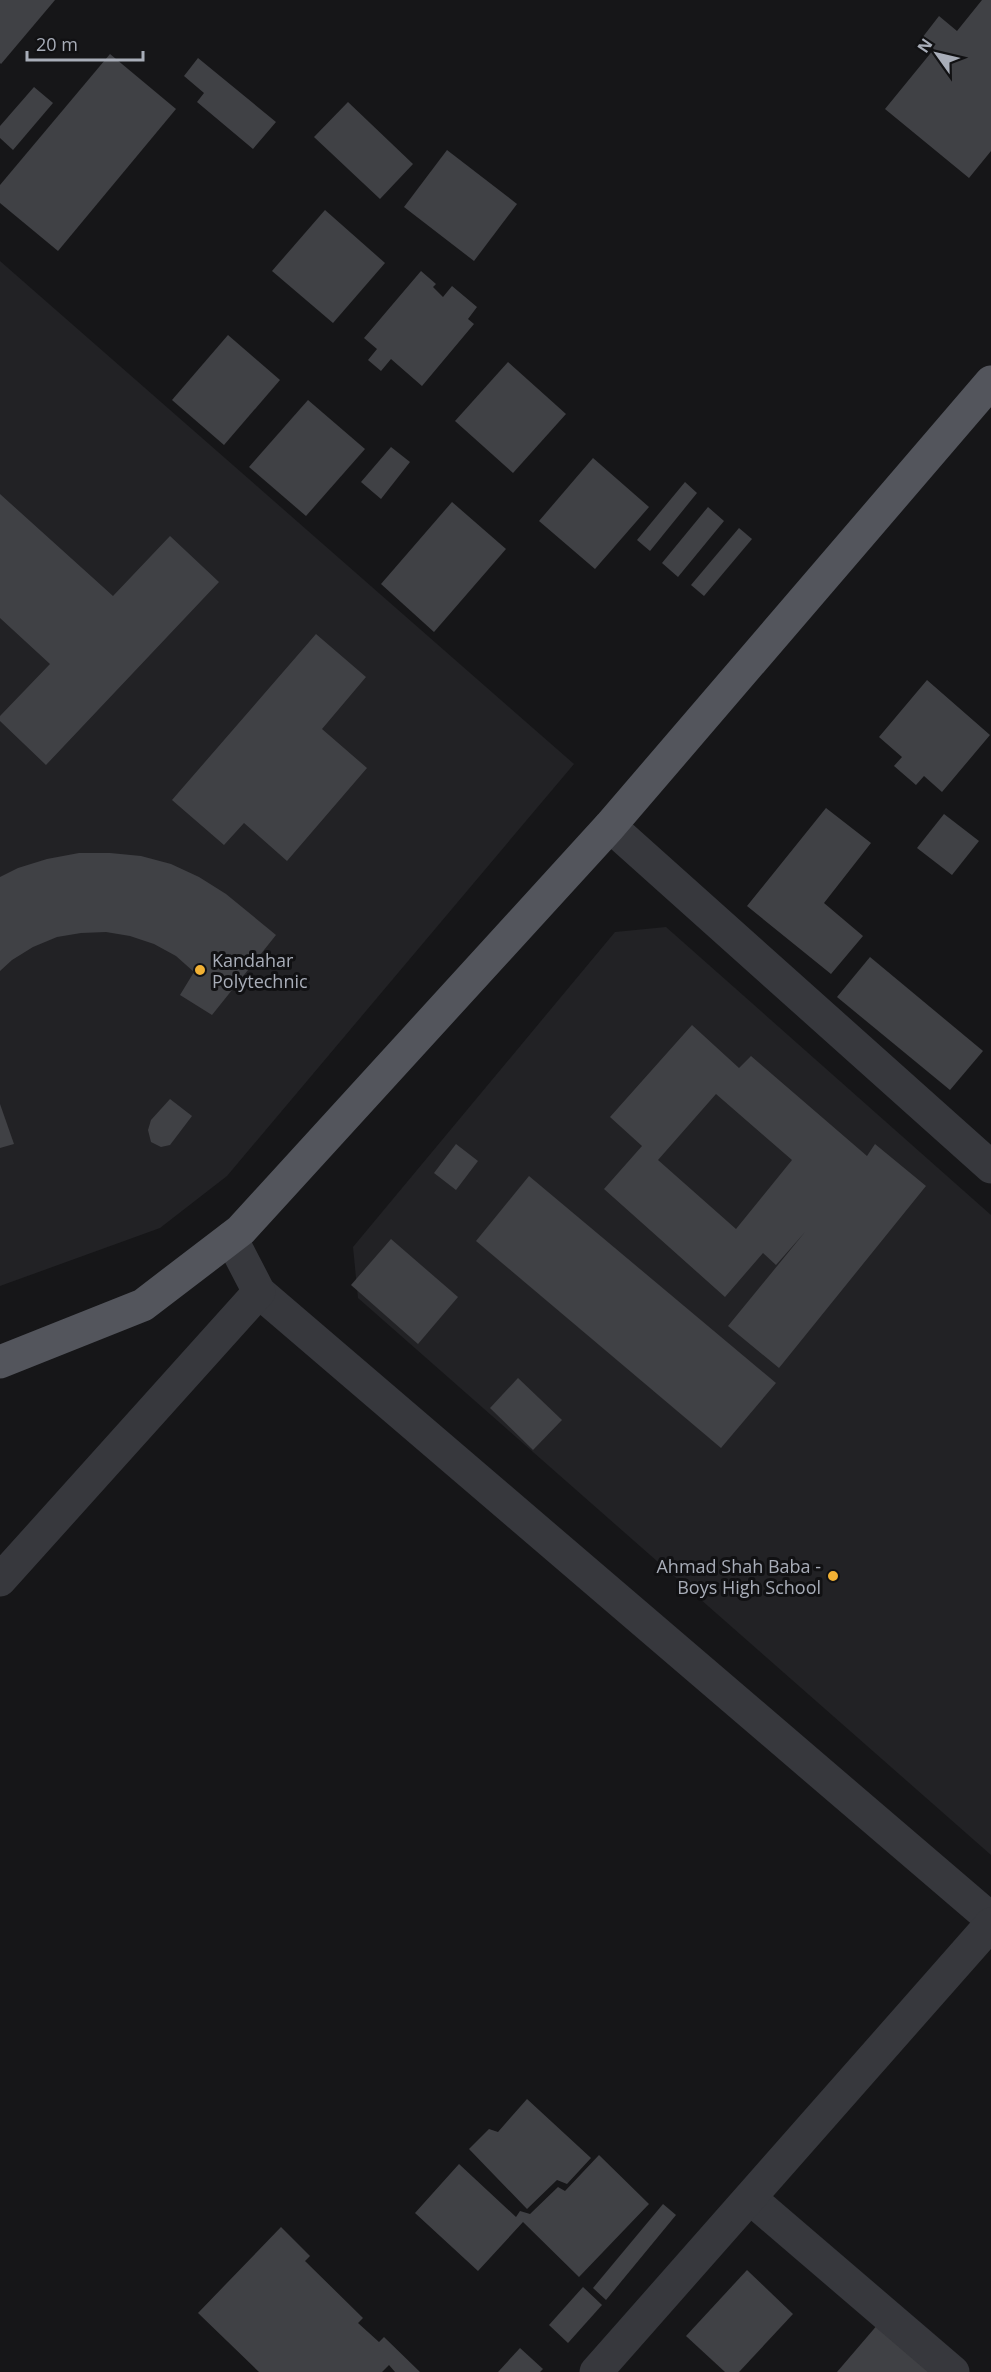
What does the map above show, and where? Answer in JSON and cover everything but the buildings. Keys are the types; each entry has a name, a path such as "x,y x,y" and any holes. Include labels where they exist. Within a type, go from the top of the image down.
{"main road":[{"path":"0,1362 143,1305 241,1230 610,826 991,382"}],"street":[{"path":"610,826 991,1167"},
{"path":"231,1238 260,1292 991,1919"},
{"path":"0,1580 260,1292"},
{"path":"596,2372 991,1924"},
{"path":"750,2198 953,2372"}],"shaded area":[{"name":"Kandahar Polytechnic","path":"0,261 574,764 227,1176 160,1228 0,1286"},
{"name":"Ahmad Shah Baba - Boys High School","path":"666,927 991,1215 991,1855 358,1298 353,1247 615,932"}],"place":[{"name":"Kandahar Polytechnic","path":"200,970"},
{"name":"Ahmad Shah Baba - Boys High School","path":"833,1576"}]}
